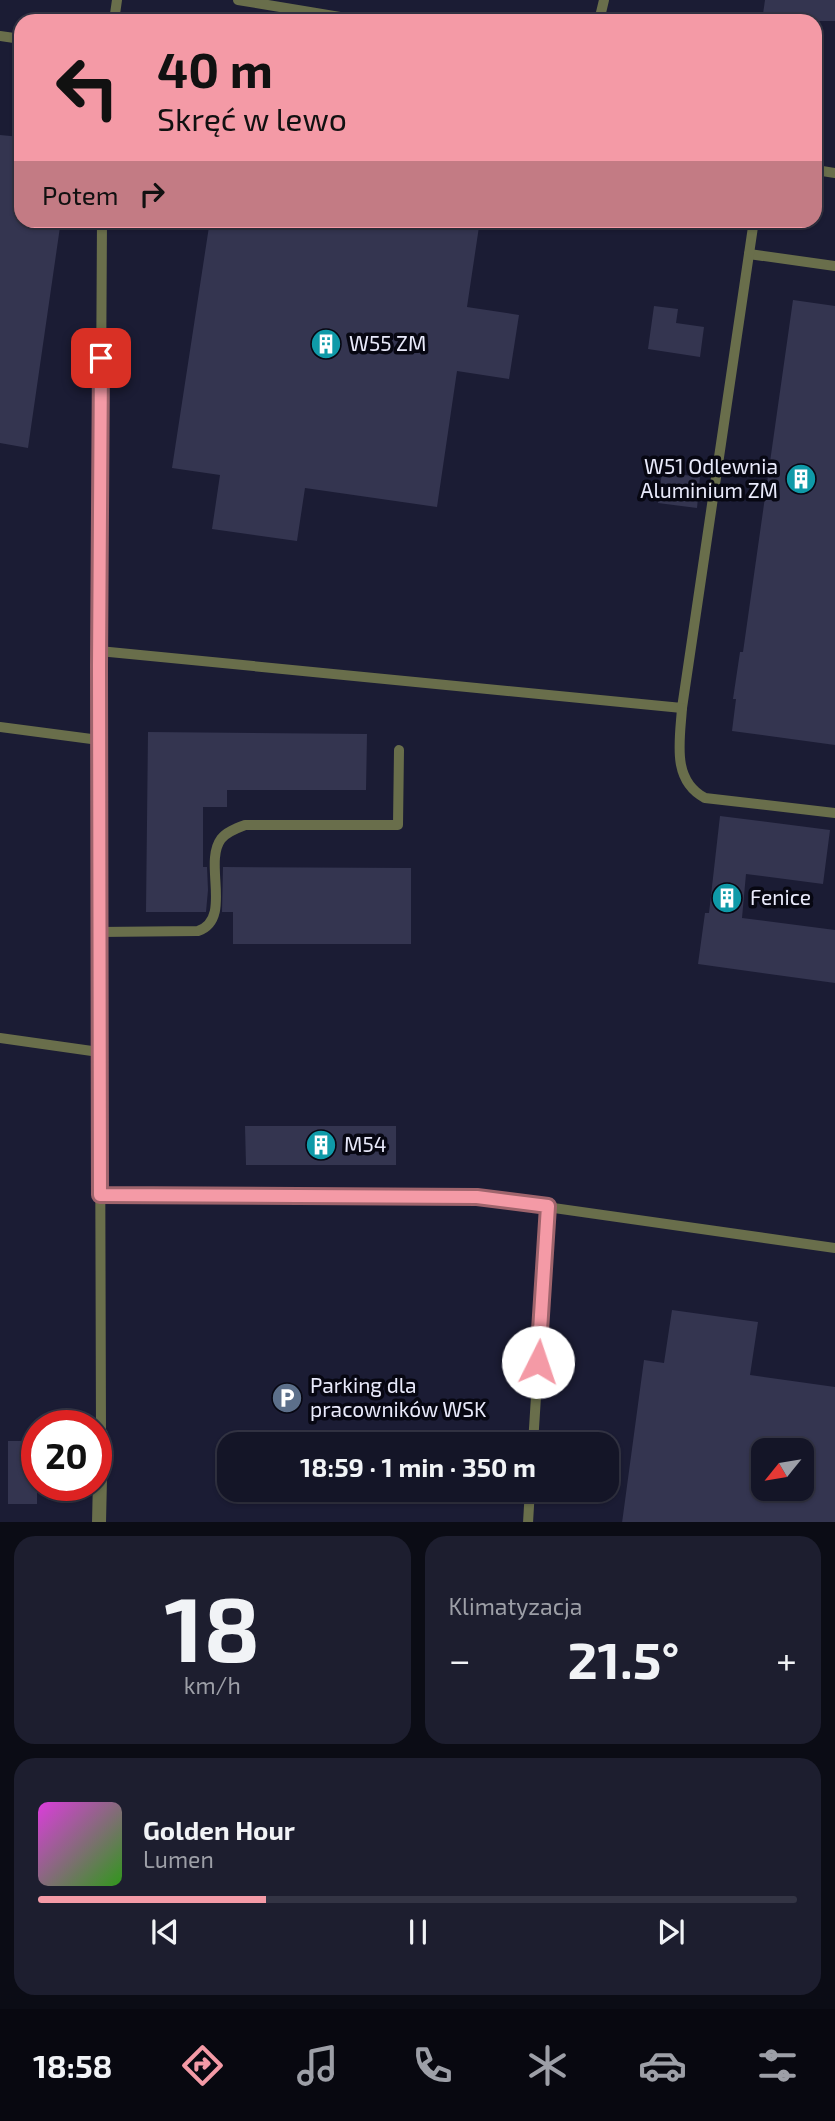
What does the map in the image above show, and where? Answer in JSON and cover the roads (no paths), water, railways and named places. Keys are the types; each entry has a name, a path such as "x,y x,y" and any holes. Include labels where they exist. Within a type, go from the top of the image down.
{"street":[{"path":"99,1501 99,1522"}],"lane":[{"path":"239,0 322,14"},
{"path":"101,1410 99,651 102,228"},
{"path":"753,228 682,708 678,754 683,775 693,791 705,798 835,813"},
{"path":"749,254 835,266"},
{"path":"99,651 682,708"},
{"path":"0,727 99,740"},
{"path":"99,932 205,929 215,916 216,851 221,838 245,825 398,825 400,750"},
{"path":"0,1038 99,1052"},
{"path":"100,1195 477,1197 835,1248"},
{"path":"534,1432 548,1206"},
{"path":"528,1522 529,1502"}],"place":[{"name":"W55 ZM","path":"326,344"},
{"name":"W51 Odlewnia Aluminium ZM","path":"801,479"},
{"name":"Fenice","path":"727,898"},
{"name":"M54","path":"321,1145"},
{"name":"Parking dla pracowników WSK","path":"287,1398"}]}
